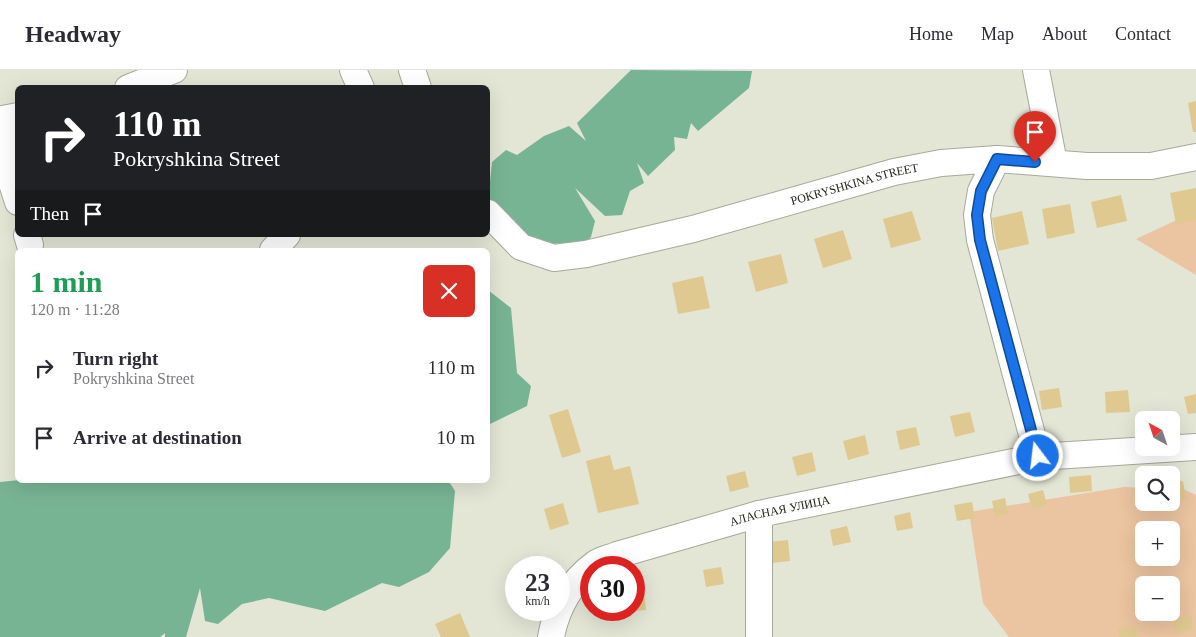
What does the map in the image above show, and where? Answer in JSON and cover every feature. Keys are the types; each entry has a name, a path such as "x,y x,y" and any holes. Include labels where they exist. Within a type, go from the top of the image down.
{"street":[{"path":"136,85 174,70"},
{"path":"353,70 359,85"},
{"path":"412,70 417,85"},
{"path":"1036,70 1054,163"},
{"path":"7,116 10,177 15,193"},
{"name":"POKRYSHKINA STREET","path":"490,215 521,247 554,258 586,254 693,229 894,172 941,163 997,159 1087,166 1151,166 1196,157"},
{"path":"997,159 981,191 977,215 980,240 1038,456"},
{"path":"275,248 285,237"},
{"name":"АЛАСНАЯ УЛИЦА","path":"548,632 566,594 596,562 759,514 1038,456 1196,447"},
{"path":"759,514 759,637"}],"shaded area":[{"path":"631,70 752,71 749,88 698,131 691,123 687,139 674,137 675,150 648,176 637,163 644,183 630,191 622,215 605,216 575,188 595,221 591,237 585,243 538,244 490,203 492,162 506,150 517,155 544,136 569,126 586,141 577,123"},
{"path":"1196,211 1196,275 1136,239"},
{"path":"490,292 511,308 517,373 531,386 527,406 490,424"},
{"path":"15,480 15,483 450,483 455,491 450,548 429,572 399,587 382,583 325,611 269,598 242,604 218,624 205,621 200,588 186,637 165,637 165,633 160,637 0,637 0,482"},
{"path":"1124,487 1135,488 1135,511 1180,511 1180,489 1196,495 1196,637 1009,637 983,603 969,512"}],"building":[{"path":"1196,101 1196,132 1193,132 1188,103"},
{"path":"1196,188 1196,220 1176,224 1170,193"},
{"path":"1121,195 1127,221 1097,228 1091,202"},
{"path":"1070,204 1075,233 1047,239 1042,209"},
{"path":"912,211 921,240 891,248 883,219"},
{"path":"1022,211 1029,244 998,251 992,218"},
{"path":"843,230 852,259 823,268 814,239"},
{"path":"781,254 788,283 756,292 748,262"},
{"path":"703,276 710,308 678,314 672,283"},
{"path":"1059,388 1062,407 1042,410 1039,391"},
{"path":"1128,390 1130,412 1106,413 1105,392"},
{"path":"1196,394 1196,413 1188,414 1184,397"},
{"path":"568,409 581,452 562,458 549,415"},
{"path":"970,412 975,432 955,437 950,416"},
{"path":"916,427 920,445 900,450 896,431"},
{"path":"865,435 869,454 848,460 843,441"},
{"path":"812,452 816,471 797,476 792,457"},
{"path":"610,455 614,470 630,466 639,504 598,513 586,461"},
{"path":"745,471 749,487 730,492 726,476"},
{"path":"1091,475 1092,491 1070,493 1069,477"},
{"path":"1183,481 1186,498 1180,499 1180,482"},
{"path":"1043,490 1047,505 1032,509 1028,494"},
{"path":"1005,498 1008,513 995,516 992,501"},
{"path":"972,502 975,518 957,521 954,505"},
{"path":"563,503 569,524 550,530 544,509"},
{"path":"910,512 913,528 897,531 894,516"},
{"path":"847,526 851,542 833,546 830,530"},
{"path":"788,540 790,561 772,563 769,542"},
{"path":"721,567 724,584 706,587 703,570"},
{"path":"460,613 470,637 441,637 435,624"},
{"path":"1191,615 1193,630 1175,634 1172,621 1180,621 1180,617"},
{"path":"1136,626 1137,637 1119,637 1118,628"}],"route":[{"path":"1035,162 997,159 981,191 977,215 980,240 1038,456"}]}
